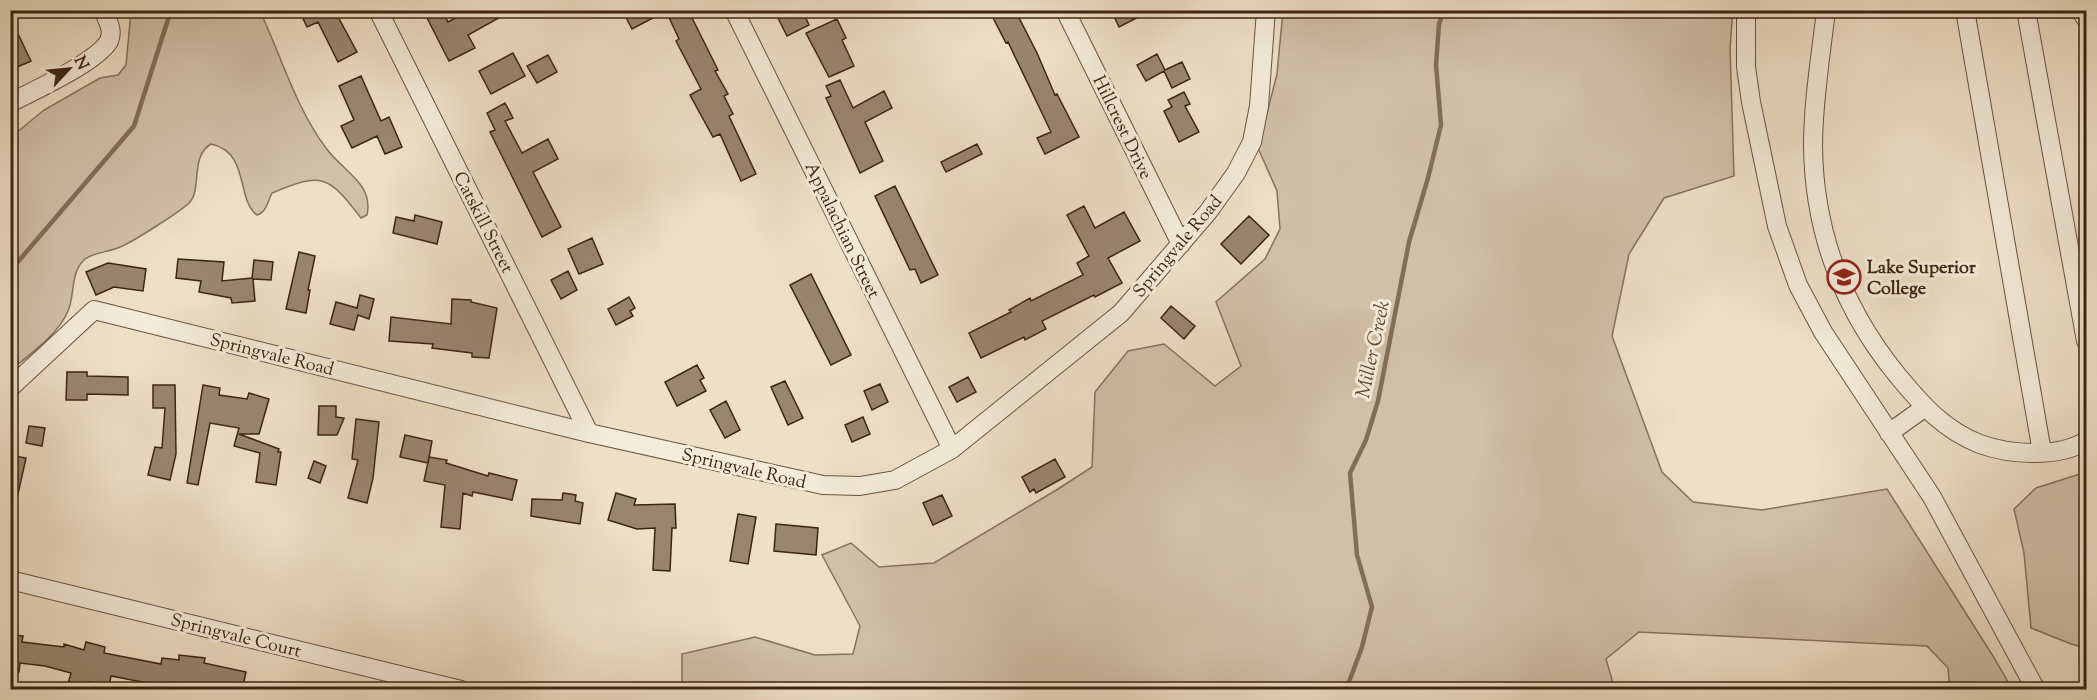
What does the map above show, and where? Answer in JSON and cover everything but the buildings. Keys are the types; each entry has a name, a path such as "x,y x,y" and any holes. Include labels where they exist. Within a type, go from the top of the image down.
{"street":[{"path":"10,103 93,57 109,41 111,29 103,10"},
{"name":"Catskill Street","path":"378,10 589,433"},
{"name":"Appalachian Street","path":"734,10 952,449"},
{"name":"Hillcrest Drive","path":"1065,10 1181,244"},
{"name":"Springvale Road","path":"10,388 94,310 589,433 823,485 860,486 895,480 952,449 1121,313 1208,212 1236,173 1252,141 1259,106 1266,10"},
{"path":"1746,10 1746,68 1750,102 1774,212 1787,258 1798,285 1823,332 1932,497 2036,690"},
{"path":"1826,10 1813,145 1816,186 1828,248 1841,287 1866,334 1924,408 1947,427 1974,441 2013,452 2042,452 2072,447 2086,441"},
{"path":"1965,10 2042,452"},
{"path":"2026,10 2086,341"},
{"path":"2080,10 2086,20"},
{"path":"1889,433 1924,408"},
{"name":"Springvale Court","path":"10,580 461,690"}],"shaded area":[{"path":"1733,10 1730,48 1734,176 1664,198 1629,254 1612,336 1662,472 1693,502 1762,510 1887,489 2012,689 1950,689 1948,668 1927,646 1639,632 1606,659 1615,690 682,690 682,654 755,637 815,655 853,654 860,626 822,555 851,543 879,567 934,563 1092,467 1095,392 1128,351 1164,344 1215,386 1241,366 1216,302 1265,259 1280,229 1277,191 1258,148 1277,74 1283,11"},
{"path":"131,11 260,11 297,99 315,132 366,194 367,215 361,218 332,186 313,180 272,193 265,209 257,215 246,199 241,177 232,156 211,144 205,149 198,164 195,189 190,202 168,219 126,244 85,259 77,270 70,305 63,320 43,344 11,370 11,137 44,110 100,78 118,75 126,65"},
{"path":"2086,472 2086,648 2031,628 2024,553 2014,509 2036,488"}],"waterway":[{"path":"10,271 134,126 171,10"},
{"name":"Miller Creek","path":"1346,690 1362,647 1372,607 1357,555 1350,473 1366,440 1378,401 1409,242 1441,125 1436,65 1439,24 1444,10"}],"place":[{"name":"Lake Superior College","path":"1844,277"}]}
